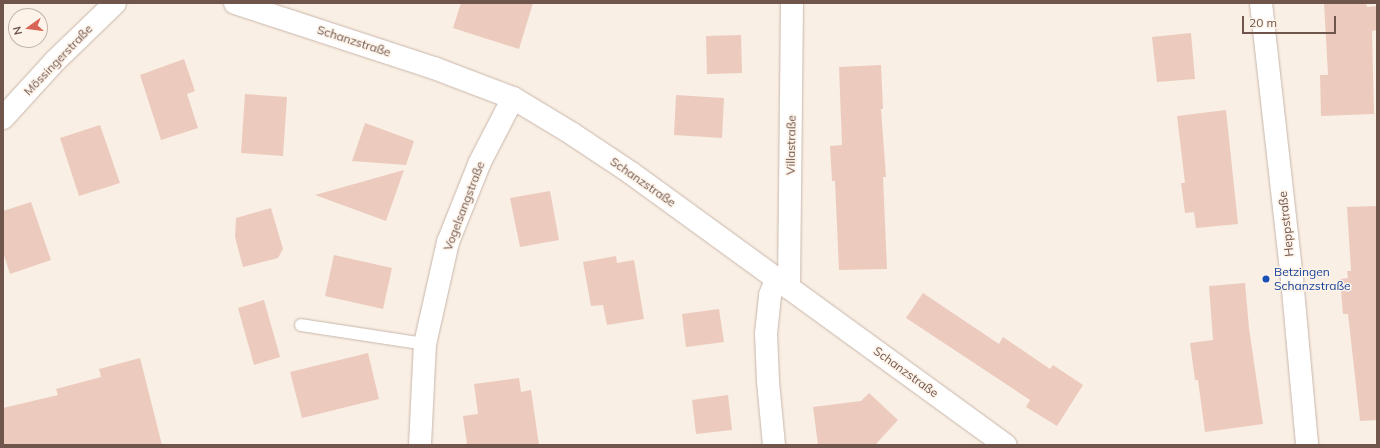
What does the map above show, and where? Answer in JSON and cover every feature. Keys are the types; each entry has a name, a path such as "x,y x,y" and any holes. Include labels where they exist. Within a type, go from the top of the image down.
{"street":[{"name":"Mössingerstraße","path":"3,118 55,61 115,3"},
{"name":"Schanzstraße","path":"235,3 434,68 512,98 571,133 631,173 1006,445"},
{"name":"Villastraße","path":"774,445 768,380 766,334 770,296 783,283 792,3"},
{"name":"Heppstraße","path":"1261,3 1291,271 1307,445"},
{"name":"Vogelsangstraße","path":"420,445 425,344 448,242 480,162 512,98"}],"lane":[{"path":"300,325 425,344"}],"building":[{"path":"461,3 533,3 519,49 453,28"},
{"path":"1324,3 1366,3 1367,7 1377,6 1377,30 1372,31 1374,114 1321,116 1320,75 1328,75"},
{"path":"1191,33 1195,79 1157,82 1152,37"},
{"path":"741,35 742,73 707,74 706,36"},
{"path":"184,59 195,91 187,94 198,128 161,140 140,75"},
{"path":"881,65 883,109 881,109 886,177 883,177 887,269 839,270 835,181 832,181 830,146 842,145 839,67"},
{"path":"245,94 287,97 283,156 241,153"},
{"path":"676,95 724,98 722,138 674,135"},
{"path":"1226,110 1238,224 1196,228 1194,212 1185,213 1181,183 1185,183 1177,116"},
{"path":"365,123 414,141 406,165 352,161"},
{"path":"100,125 120,183 79,196 60,138"},
{"path":"404,170 386,221 315,195"},
{"path":"550,191 559,240 520,247 510,198"},
{"path":"31,202 51,260 10,274 3,252 3,211"},
{"path":"1377,206 1377,420 1360,421 1348,314 1343,314 1340,279 1348,278 1347,271 1351,271 1347,207"},
{"path":"271,208 283,249 278,258 243,267 235,237 236,218"},
{"path":"334,255 392,268 383,309 325,296"},
{"path":"616,256 617,263 634,260 644,319 607,325 603,305 591,306 583,262"},
{"path":"1245,283 1249,328 1263,424 1205,432 1198,380 1195,380 1190,343 1213,340 1209,286"},
{"path":"923,293 999,344 1003,337 1050,369 1053,365 1083,385 1057,426 1026,407 1030,400 906,318"},
{"path":"264,300 280,357 254,365 238,308"},
{"path":"719,309 724,342 686,347 682,314"},
{"path":"368,353 379,399 302,418 290,372"},
{"path":"140,358 162,445 3,445 3,408 58,395 56,389 101,377 99,369"},
{"path":"519,378 521,392 531,390 539,445 467,445 463,416 478,414 474,384"},
{"path":"869,393 898,420 875,445 818,445 813,407 861,401"},
{"path":"728,395 732,430 696,434 692,400"}],"place":[{"name":"Betzingen Schanzstraße","path":"1266,279"}]}
